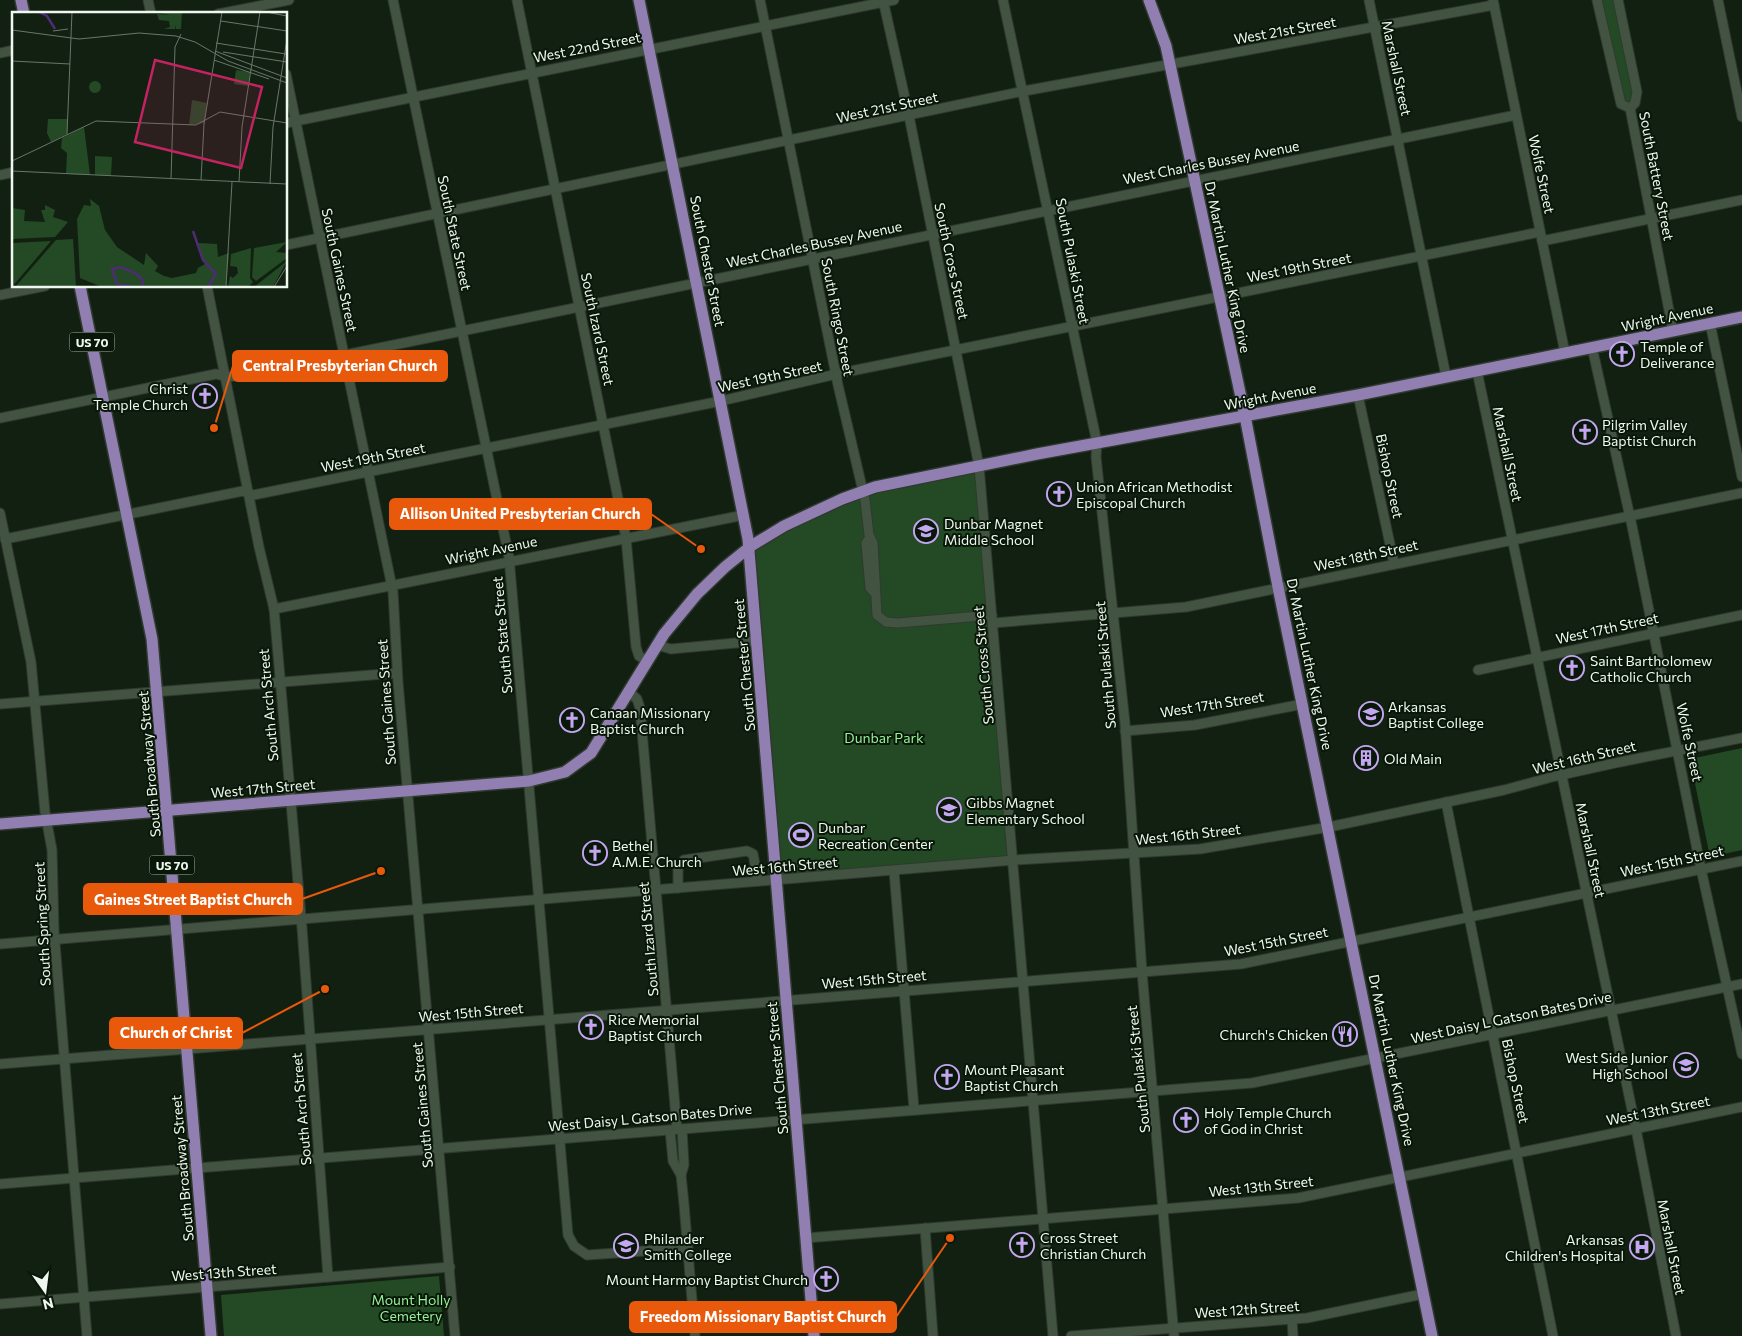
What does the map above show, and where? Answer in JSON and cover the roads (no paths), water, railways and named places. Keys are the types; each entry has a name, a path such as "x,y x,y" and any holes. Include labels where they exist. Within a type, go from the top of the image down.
{"main road":[{"name":"South Chester Street","path":"639,0 744,514 749,548 814,1336"},
{"name":"Dr Martin Luther King Drive","path":"1150,0 1170,64 1218,297 1245,416 1278,587 1432,1336"},
{"name":"South Broadway Street","path":"80,288 152,639 211,1336"},
{"name":"Wright Avenue","path":"657,645 697,594 724,567 749,548 806,514 863,491 979,466 1358,395 1742,317"},
{"name":"West 17th Street","path":"0,824 529,782 559,775 582,762 597,744 657,645"}],"street":[{"path":"227,12 289,0"},
{"name":"South State Street","path":"393,0 510,562 567,1229 574,1246 582,1253 592,1255 688,1248"},
{"name":"South Izard Street","path":"517,0 626,538 636,647 640,656 647,661"},
{"name":"South Ringo Street","path":"760,0 836,376 863,491 869,539 873,543 877,587 874,592"},
{"name":"West 22nd Street","path":"288,123 894,0"},
{"name":"South Pulaski Street","path":"1003,0 1024,91 1097,443 1096,457 1125,731 1142,972 1154,1090 1164,1209 1166,1269 1173,1332"},
{"name":"Marshall Street","path":"1369,0 1420,257 1446,376"},
{"path":"1597,0 1621,104 1630,108"},
{"name":"South Battery Street","path":"1618,0 1636,92 1636,104 1630,108 1673,331"},
{"path":"1718,0 1739,90 1742,117"},
{"name":"South Cross Street","path":"884,1 979,466 1054,1336"},
{"name":"West 21st Street","path":"288,244 673,166 1024,91 1375,28 1494,2"},
{"name":"Wolfe Street","path":"1494,2 1565,352"},
{"name":"South Gaines Street","path":"288,83 391,586 407,792 419,910 455,1336"},
{"name":"West Charles Bussey Avenue","path":"0,418 216,374 226,376 462,332 579,306 1516,115"},
{"name":"West 19th Street","path":"6,539 243,491 253,495 721,401 956,350 1420,257 1652,219 1742,200"},
{"path":"0,296 36,288"},
{"name":"South Arch Street","path":"207,288 248,493 274,610 289,801 301,920 328,1277"},
{"path":"1710,323 1742,478"},
{"name":"Wolfe Street","path":"1592,347 1630,516 1701,869 1742,1054"},
{"name":"Marshall Street","path":"1476,371 1636,1129 1676,1336"},
{"name":"Bishop Street","path":"1358,395 1394,563"},
{"name":"West 18th Street","path":"874,592 877,615 886,622 1114,613 1186,607 1742,493"},
{"name":"South Spring Street","path":"0,513 31,662 46,820 52,850 55,940 87,1336"},
{"name":"Wright Avenue","path":"274,610 744,514"},
{"name":"West 17th Street","path":"1478,670 1742,615"},
{"path":"657,645 671,648 757,642"},
{"path":"0,704 397,673"},
{"name":"South Izard Street","path":"629,692 637,699 640,708 668,1009 676,1129 684,1165 681,1175 695,1336"},
{"name":"West 17th Street","path":"1125,731 1195,725 1303,704"},
{"name":"West 16th Street","path":"0,944 1014,860 1135,854 1223,847 1328,827 1560,775 1742,738"},
{"name":"Bishop Street","path":"1446,802 1553,1336"},
{"path":"678,888 678,867 684,860 747,851 754,854 758,881"},
{"name":"West 15th Street","path":"0,1064 1240,964 1742,861"},
{"path":"894,871 914,1109"},
{"name":"West Daisy L Gatson Bates Drive","path":"0,1184 1265,1081 1376,1060 1742,984"},
{"name":"West 13th Street","path":"806,1238 1298,1198 1742,1107"},
{"path":"925,1228 933,1336"},
{"name":"West 13th Street","path":"0,1304 450,1267"},
{"name":"West 12th Street","path":"1071,1336 1173,1332 1318,1316 1423,1294"},
{"path":"1292,1319 1293,1336"}],"place":[{"name":"Temple of Deliverance","path":"1622,354"},
{"name":"Christ Temple Church","path":"205,396"},
{"name":"Central Presbyterian Church","path":"214,428"},
{"name":"Pilgrim Valley Baptist Church","path":"1585,432"},
{"name":"Union African Methodist Episcopal Church","path":"1059,494"},
{"name":"Dunbar Magnet Middle School","path":"926,531"},
{"name":"Allison United Presbyterian Church","path":"701,549"},
{"name":"Saint Bartholomew Catholic Church","path":"1572,668"},
{"name":"Arkansas Baptist College","path":"1371,714"},
{"name":"Canaan Missionary Baptist Church","path":"572,720"},
{"name":"Old Main","path":"1366,758"},
{"name":"Gibbs Magnet Elementary School","path":"949,810"},
{"name":"Dunbar Recreation Center","path":"801,835"},
{"name":"Bethel A.M.E. Church","path":"595,853"},
{"name":"Gaines Street Baptist Church","path":"381,871"},
{"name":"Church of Christ","path":"325,989"},
{"name":"Rice Memorial Baptist Church","path":"591,1027"},
{"name":"Church's Chicken","path":"1345,1034"},
{"name":"West Side Junior High School","path":"1686,1065"},
{"name":"Mount Pleasant Baptist Church","path":"947,1077"},
{"name":"Holy Temple Church of God in Christ","path":"1186,1120"},
{"name":"Freedom Missionary Baptist Church","path":"950,1238"},
{"name":"Cross Street Christian Church","path":"1022,1245"},
{"name":"Philander Smith College","path":"626,1246"},
{"name":"Arkansas Children's Hospital","path":"1642,1247"},
{"name":"Mount Harmony Baptist Church","path":"826,1279"}],"park label":[{"name":"Dunbar Park","path":"884,737"},
{"name":"Mount Holly Cemetery","path":"411,1308"}]}
